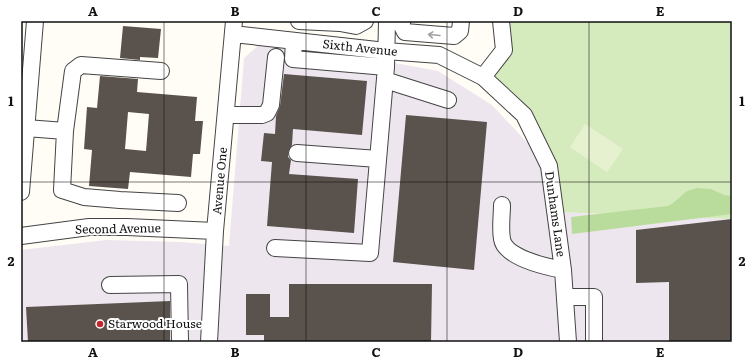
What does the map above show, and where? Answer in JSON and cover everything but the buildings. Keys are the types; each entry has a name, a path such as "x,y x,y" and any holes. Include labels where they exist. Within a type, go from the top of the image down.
{"street":[{"path":"21,192 24,128 35,21"},
{"path":"299,21 348,23 356,26 365,21"},
{"path":"275,248 370,253 386,74 387,21"},
{"path":"402,21 404,32 454,36 460,31 461,21"},
{"path":"483,77 504,50 501,21"},
{"name":"Sixth Avenue","path":"234,28 294,41 439,55 483,77"},
{"name":"Avenue One","path":"209,342 215,231 234,28"},
{"path":"294,41 293,59 386,74 448,100"},
{"path":"226,115 262,115 267,113 271,105 276,57"},
{"path":"161,71 81,65 73,71 65,131 62,190 84,197 178,203"},
{"name":"Dunhams Lane","path":"483,77 524,115 549,166 563,270 568,342"},
{"path":"24,128 65,131"},
{"path":"297,153 378,159"},
{"path":"502,205 502,239 504,245 515,254 528,260 563,270"},
{"name":"Second Avenue","path":"21,236 89,227 127,227 215,231"},
{"path":"110,285 179,284 180,342"},
{"path":"564,297 594,297 594,342"}],"shaded area":[{"path":"259,45 368,58 438,71 492,105 549,166 555,212 732,219 731,342 21,342 21,250 106,240 180,242 229,246 244,58"}],"green space":[{"path":"501,21 732,21 732,219 555,212 549,166 524,115 483,77 504,50"},
{"path":"585,124 623,149 607,172 570,147"},
{"path":"697,188 711,189 724,195 732,196 732,214 572,234 571,217 668,206 687,191"}],"place":[{"name":"Starwood House","path":"100,324"}]}
